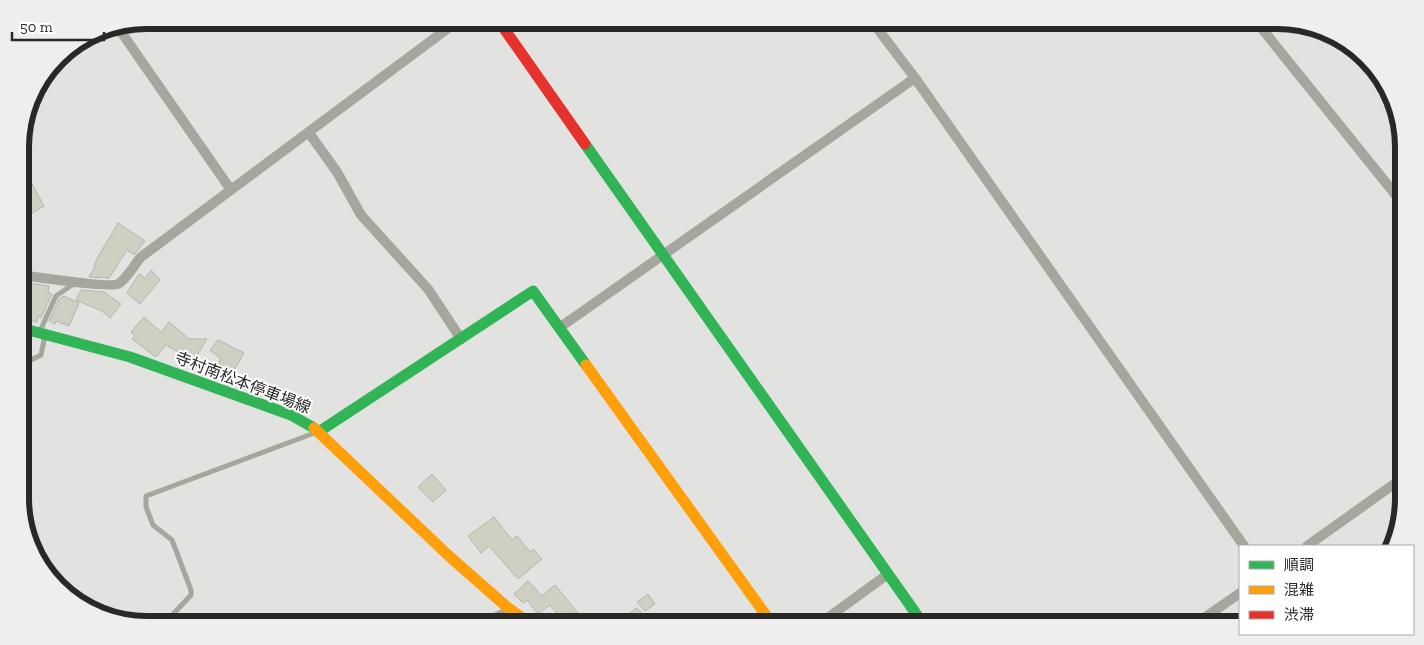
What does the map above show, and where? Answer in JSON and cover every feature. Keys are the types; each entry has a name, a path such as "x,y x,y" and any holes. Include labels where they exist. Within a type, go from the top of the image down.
{"street":[{"path":"29,276 108,286 118,284 141,257 447,29"},
{"path":"504,29 918,616"},
{"path":"879,29 1243,545"},
{"path":"1262,29 1395,194"},
{"path":"121,32 231,190"},
{"path":"559,328 915,78"},
{"path":"309,133 337,172 361,215 428,289 461,338"},
{"path":"320,431 533,291 767,616"},
{"name":"寺村南松本停車場線","path":"29,330 130,357 291,415 320,431 449,556 519,616"},
{"path":"1308,545 1395,483"},
{"path":"830,616 888,574"},
{"path":"1207,616 1239,594"},
{"path":"499,616 511,610"}],"lane":[{"path":"29,361 41,355 42,334 56,296 77,281"},
{"path":"171,616 191,595 191,590 172,540 152,525 146,507 146,496 320,431"}],"building":[{"path":"29,180 44,206 29,215"},
{"path":"118,223 145,241 134,255 127,250 109,278 89,277 99,255"},
{"path":"151,270 160,280 140,304 127,293 139,274 145,278"},
{"path":"29,283 49,286 48,292 52,294 41,318 38,316 37,322 29,320"},
{"path":"81,290 104,292 121,304 110,318 102,311 76,300"},
{"path":"64,296 79,303 69,326 56,321 55,324 49,321 59,299"},
{"path":"144,317 161,332 169,322 189,339 207,339 194,361 166,345 156,357 132,339 135,336 131,332"},
{"path":"218,340 244,353 230,377 220,371 223,367 218,364 221,359 210,350"},
{"path":"432,474 446,490 433,502 418,487"},
{"path":"494,517 512,540 517,536 530,552 533,549 542,559 518,579 489,546 481,553 468,536"},
{"path":"528,581 542,596 555,585 581,616 559,616 550,605 538,614 527,600 523,603 514,594"},
{"path":"648,594 655,604 645,611 637,602"},
{"path":"637,608 644,616 626,616"}],"traffic: fast":[{"path":"585,144 918,616"},
{"path":"320,431 533,291 586,365"},
{"path":"29,330 130,357 291,415 314,428"}],"traffic: slow":[{"path":"586,365 767,616"},
{"path":"314,428 449,556 520,616"}],"traffic: jam":[{"path":"504,29 585,144"}]}
